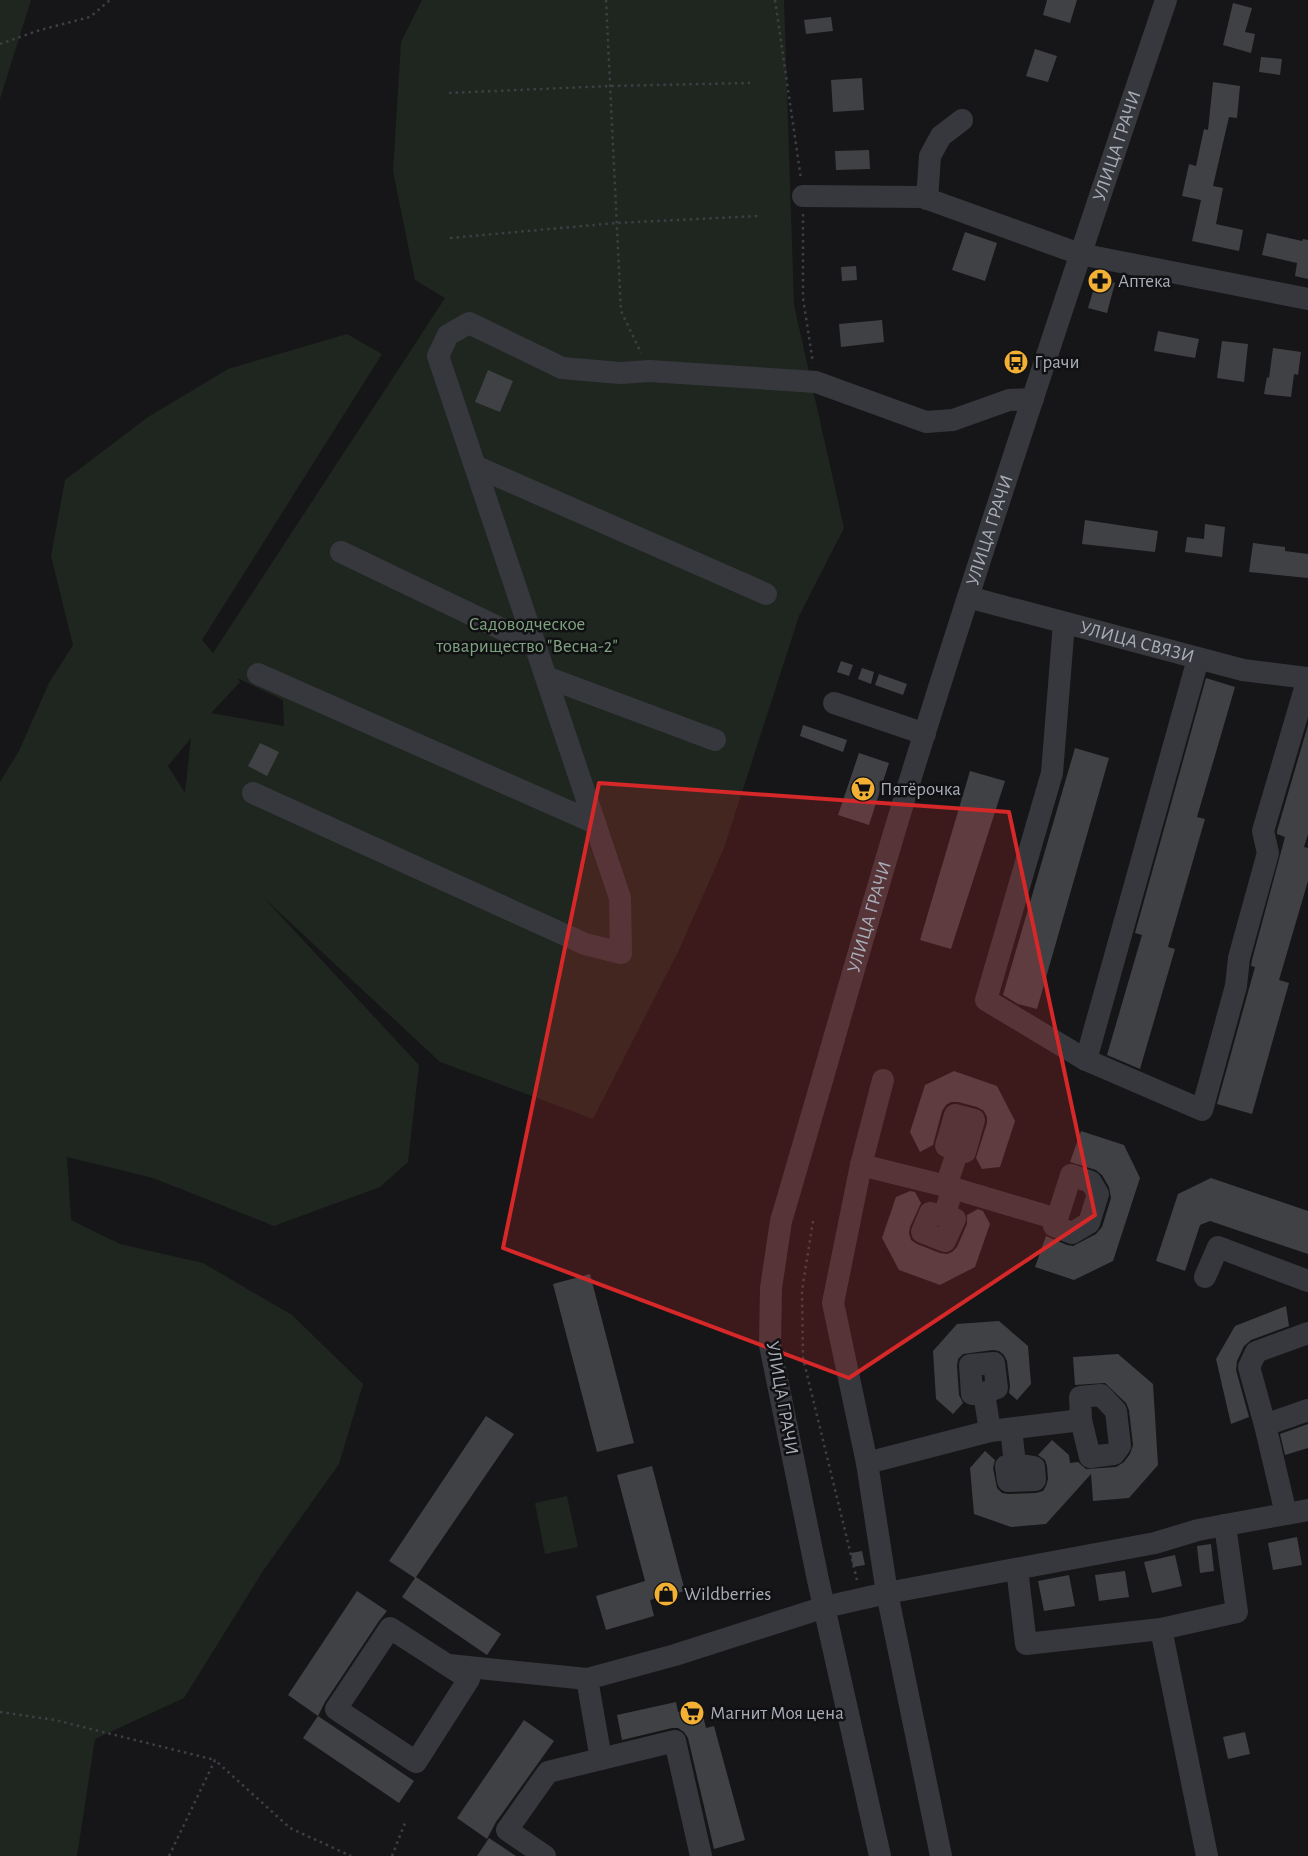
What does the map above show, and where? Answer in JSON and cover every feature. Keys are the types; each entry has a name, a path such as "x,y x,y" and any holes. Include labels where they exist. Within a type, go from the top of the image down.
{"street":[{"name":"УЛИЦА ГРАЧИ","path":"880,1856 770,1345 771,1288 781,1221 925,734 968,597 1080,254 1166,0"},
{"path":"927,199 930,156 941,136 962,120"},
{"path":"803,196 922,197 1080,254 1308,299"},
{"path":"253,793 585,944 621,953 620,898 438,356 448,335 468,323 562,368 620,373 650,371 816,382 926,422 953,420 1009,400 1033,399"},
{"path":"475,466 766,594"},
{"path":"341,552 535,645"},
{"name":"УЛИЦА СВЯЗИ","path":"968,597 1243,670 1308,678"},
{"path":"1064,623 1052,773 986,1000 1086,1060 1202,1110 1236,986 1239,958 1268,853 1263,831 1308,678"},
{"path":"1086,1060 1198,659"},
{"path":"258,674 595,823"},
{"path":"546,677 715,740"},
{"path":"834,703 925,734"},
{"path":"883,1080 861,1165 833,1303 867,1463 887,1593 941,1856"},
{"path":"944,1216 958,1150"},
{"path":"861,1165 950,1187 1057,1219"},
{"path":"1205,1277 1218,1247 1308,1281"},
{"path":"1276,1521 1265,1425 1249,1367 1256,1352 1308,1333"},
{"path":"984,1393 1016,1464"},
{"path":"1265,1425 1308,1410"},
{"path":"867,1463 1000,1430 1081,1420"},
{"path":"447,1665 469,1679 416,1762 336,1709 390,1628 447,1665 587,1679 825,1607 887,1593 1017,1569 1043,1568 1099,1560 1151,1549 1225,1525 1276,1521 1308,1510"},
{"path":"1017,1569 1026,1644 1161,1629 1237,1612 1225,1525"},
{"path":"1161,1629 1207,1856"},
{"path":"587,1679 601,1759"},
{"path":"545,1856 507,1830 548,1772 675,1741 701,1856"}],"path":[{"path":"0,44 40,30 90,17 110,0"},
{"path":"606,0 621,311 650,371"},
{"path":"775,0 803,196 803,298 816,382"},
{"path":"449,93 610,86 750,83"},
{"path":"450,238 616,224 759,216"},
{"path":"813,1220 802,1291 803,1358 862,1599"},
{"path":"0,1712 56,1720 215,1760 290,1828 351,1856"},
{"path":"169,1856 215,1760"},
{"path":"392,1856 405,1823"}],"highlighted area":[{"path":"599,783 1009,812 1095,1215 849,1378 503,1248"}],"green space":[{"path":"0,0 31,0 0,99"},
{"name":"Садоводческое товарищество \"Весна-2\"","path":"422,0 784,0 794,305 844,528 799,616 724,848 679,950 593,1119 440,1062 264,898 419,1065 408,1162 380,1187 274,1226 153,1178 67,1157 71,1220 120,1244 203,1263 292,1315 363,1384 339,1464 263,1571 184,1698 95,1739 77,1856 0,1856 0,782 19,751 49,683 73,645 51,556 65,480 148,417 228,369 347,334 382,354 202,640 213,653 445,298 415,280 393,171 401,42","holes":["237,678 283,700 284,726 211,713 240,682","191,738 185,793 168,766"]},
{"path":"567,1496 578,1547 545,1554 535,1503"}],"building":[{"path":"1047,0 1077,0 1070,23 1043,15"},
{"path":"1233,3 1252,8 1245,32 1255,34 1251,53 1223,45"},
{"path":"831,17 833,31 806,34 804,20"},
{"path":"1035,49 1057,56 1048,82 1026,76"},
{"path":"1261,57 1282,59 1280,75 1259,72"},
{"path":"862,78 864,110 833,112 831,80"},
{"path":"1213,82 1240,86 1237,118 1229,117 1213,186 1223,188 1216,224 1243,230 1239,251 1192,241 1201,200 1182,196 1189,164 1196,166 1204,129 1208,130"},
{"path":"869,150 870,169 836,170 835,151"},
{"path":"965,232 997,243 985,281 952,270"},
{"path":"1267,233 1302,241 1303,239 1308,240 1308,279 1295,276 1297,263 1262,255"},
{"path":"856,266 857,280 842,281 841,267"},
{"path":"1097,278 1115,283 1107,313 1088,308"},
{"path":"882,320 884,342 841,347 839,324"},
{"path":"1158,331 1199,339 1195,358 1154,351"},
{"path":"1222,341 1248,344 1244,382 1217,378"},
{"path":"1273,348 1301,352 1298,375 1294,374 1291,397 1264,394 1267,377 1269,378"},
{"path":"488,370 513,381 500,412 475,402"},
{"path":"1085,520 1158,531 1155,552 1082,544"},
{"path":"1205,524 1225,527 1222,557 1185,552 1187,537 1204,539"},
{"path":"1253,543 1285,547 1285,551 1308,554 1308,578 1249,572"},
{"path":"841,661 853,665 849,676 837,672"},
{"path":"862,668 874,672 871,684 858,679"},
{"path":"879,674 907,684 903,695 875,685"},
{"path":"1206,678 1235,687 1197,817 1205,819 1168,947 1175,949 1140,1069 1107,1055 1142,935 1135,933"},
{"path":"803,725 847,740 843,752 800,736"},
{"path":"1308,725 1308,834 1304,847 1308,848 1308,881 1279,980 1289,983 1252,1114 1217,1104 1255,967 1251,966 1252,960 1285,837 1277,834 1277,831"},
{"path":"260,743 279,752 267,776 248,766"},
{"path":"1075,748 1109,758 1037,1009 1018,1004 1003,995"},
{"name":"Пятёрочка","path":"859,753 889,763 869,825 838,815"},
{"path":"970,771 1005,781 951,949 920,940"},
{"path":"954,1071 997,1086 1015,1121 1000,1167 982,1169 976,1158 987,1123 984,1111 977,1107 958,1102 951,1102 946,1105 942,1111 933,1145 920,1152 910,1132 925,1085"},
{"path":"1081,1131 1124,1145 1140,1178 1113,1261 1074,1280 1035,1267 1046,1236 1073,1246 1096,1234 1102,1227 1111,1198 1109,1187 1102,1175 1096,1170 1070,1162"},
{"path":"1211,1178 1308,1211 1308,1254 1210,1221 1200,1225 1185,1271 1156,1261 1178,1194"},
{"path":"910,1191 915,1192 921,1203 910,1227 911,1240 940,1253 947,1254 957,1247 967,1224 967,1215 978,1209 983,1211 990,1224 975,1267 940,1285 899,1270 882,1238 896,1197"},
{"path":"590,1274 634,1443 597,1452 553,1284"},
{"path":"1286,1306 1289,1326 1251,1340 1244,1346 1237,1361 1236,1370 1249,1417 1231,1424 1216,1359 1235,1326"},
{"path":"999,1321 1028,1346 1031,1384 1017,1400 1009,1393 1007,1361 1004,1355 999,1351 993,1350 963,1354 958,1359 957,1366 959,1395 963,1403 953,1414 936,1399 933,1351 957,1324"},
{"path":"1118,1354 1153,1384 1158,1465 1129,1498 1093,1501 1091,1474 1046,1524 1011,1527 974,1514 970,1468 985,1451 995,1460 993,1468 997,1488 1002,1493 1008,1494 1043,1491 1048,1479 1047,1466 1045,1460 1038,1455 1052,1440 1069,1455 1070,1463 1078,1462 1086,1469 1116,1467 1124,1462 1130,1454 1133,1445 1129,1410 1126,1403 1105,1383 1075,1385 1073,1357"},
{"path":"486,1416 514,1434 416,1577 501,1634 487,1655 402,1597 415,1578 389,1561"},
{"path":"1308,1424 1308,1448 1285,1455 1280,1434"},
{"path":"652,1466 685,1591 650,1600 654,1616 606,1630 596,1596 645,1581 617,1475"},
{"path":"1297,1537 1302,1565 1273,1570 1268,1543"},
{"path":"1211,1544 1214,1571 1200,1573 1197,1546"},
{"path":"862,1551 865,1565 853,1567 851,1553"},
{"path":"1175,1555 1182,1586 1152,1593 1144,1562"},
{"path":"1125,1571 1129,1597 1099,1601 1095,1575"},
{"path":"1069,1575 1075,1606 1044,1611 1038,1581"},
{"path":"357,1591 387,1611 325,1702 318,1716 288,1695"},
{"path":"676,1702 678,1712 701,1707 706,1728 714,1726 745,1840 714,1849 688,1738 684,1732 678,1728 672,1728 622,1740 617,1715"},
{"path":"318,1716 414,1781 399,1803 303,1738"},
{"path":"524,1720 554,1741 496,1822 487,1839 457,1818"},
{"path":"1245,1732 1250,1754 1228,1759 1223,1737"},
{"path":"489,1838 516,1856 477,1856"}],"place":[{"name":"Аптека","path":"1100,281"},
{"name":"Грачи","path":"1016,362"},
{"name":"Пятёрочка","path":"863,789"},
{"name":"Wildberries","path":"666,1594"},
{"name":"Магнит Моя цена","path":"692,1713"}]}
